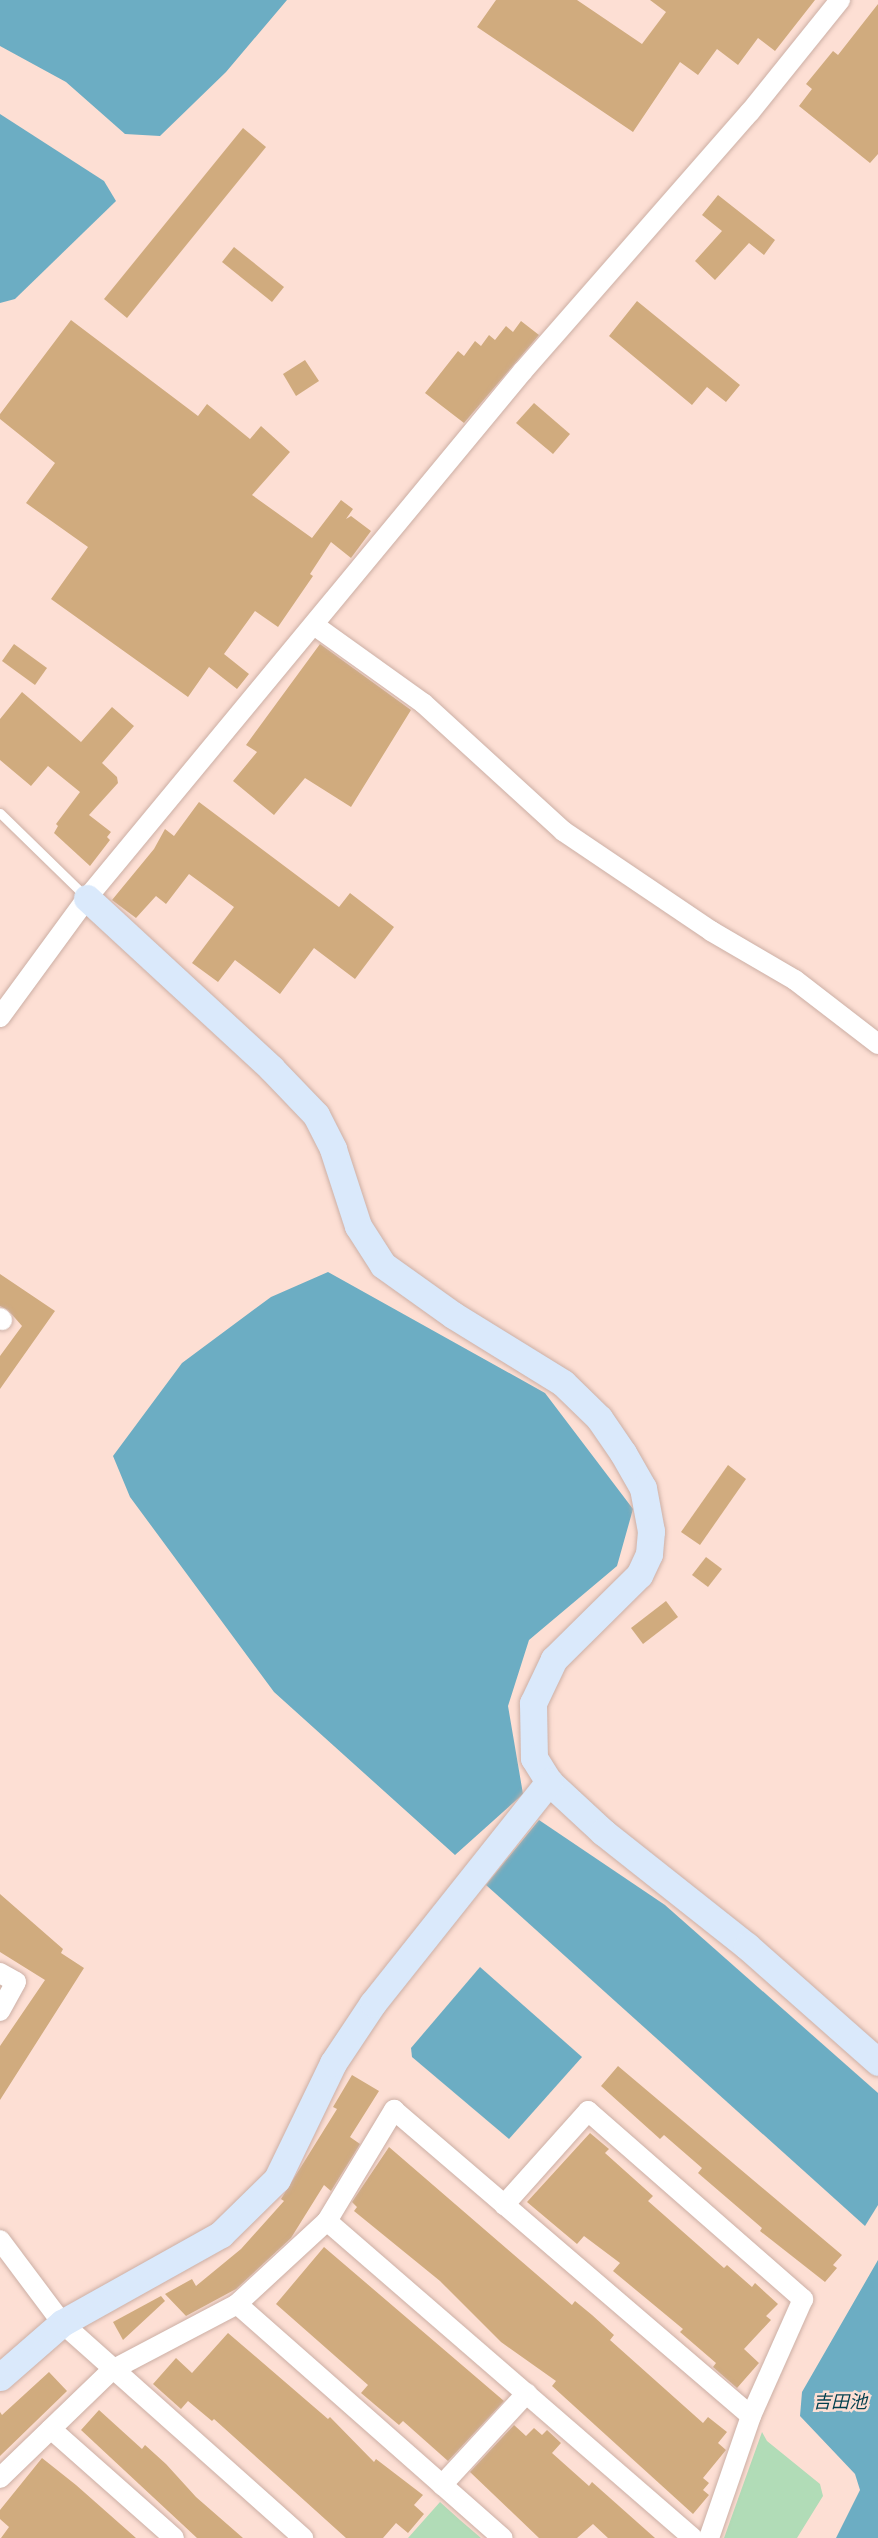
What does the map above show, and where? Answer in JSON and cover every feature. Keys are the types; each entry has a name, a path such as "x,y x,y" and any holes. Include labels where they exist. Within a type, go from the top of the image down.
{"street":[{"path":"0,1017 87,898 523,371 750,112 840,0"},
{"path":"314,625 423,702 564,831 711,931 795,980 878,1044"},
{"path":"87,898 271,1068 316,1115 333,1149 358,1226 383,1265 453,1315 563,1383 599,1418 643,1488 651,1532 649,1554 639,1575 554,1659 534,1703 534,1758 549,1782 603,1832 747,1946 878,2062"},
{"path":"0,2377 62,2323 221,2234 278,2179 333,2063 373,2003 549,1782"},
{"path":"0,1973 16,1982 0,2011"},
{"path":"0,2478 112,2370 237,2304 327,2221 394,2110 751,2416"},
{"path":"504,2205 588,2111 803,2299 751,2416 710,2538"},
{"path":"327,2221 693,2538"},
{"path":"0,2240 62,2323 303,2538"},
{"path":"237,2304 502,2538"},
{"path":"442,2485 527,2393"},
{"path":"51,2429 174,2538"}],"lane":[{"path":"0,813 87,898"}],"green space":[{"path":"762,2432 767,2441 820,2484 823,2496 797,2538 724,2538"},
{"path":"440,2502 460,2520 481,2538 408,2538"}],"water":[{"path":"0,0 287,0 226,72 160,136 125,134 66,82 0,46"},
{"path":"0,114 104,181 116,201 15,299 0,303"},
{"path":"328,1272 545,1393 633,1509 617,1566 529,1640 508,1706 523,1794 455,1855 274,1692 130,1497 113,1456 182,1363 271,1297"},
{"path":"539,1820 665,1905 878,2093 878,2205 865,2226 486,1885"},
{"path":"480,1967 582,2057 509,2139 412,2057 411,2048"},
{"name":"吉田池","path":"878,2260 878,2538 836,2538 860,2490 855,2474 800,2416 802,2392"}],"building":[{"path":"496,0 577,0 642,44 666,12 650,0 815,0 775,51 758,38 738,65 717,49 698,75 680,62 633,132 477,27"},
{"path":"878,4 878,154 870,163 799,106 812,89 806,84 833,51 838,55"},
{"path":"243,128 266,147 127,318 104,299"},
{"path":"718,195 775,240 764,255 749,243 715,280 695,261 722,231 702,215"},
{"path":"234,247 284,287 272,302 222,262"},
{"path":"637,301 740,385 726,402 707,387 692,405 609,336"},
{"path":"71,320 198,416 207,404 250,439 261,426 290,452 252,495 312,538 341,500 353,509 346,519 351,516 371,531 351,558 331,542 310,574 313,576 278,627 255,611 224,654 249,674 237,689 209,667 188,697 51,599 88,547 26,503 55,463 0,419 0,414"},
{"path":"521,321 539,335 464,423 425,393 458,351 464,356 475,341 481,346 489,335 495,340 506,326 513,332"},
{"path":"305,360 319,381 296,396 283,374"},
{"path":"534,403 570,434 553,454 516,423"},
{"path":"14,644 47,668 35,685 2,661"},
{"path":"320,644 411,710 351,807 305,778 274,815 233,781 257,752 246,745"},
{"path":"22,692 81,742 112,707 134,726 102,763 117,777 118,783 89,815 111,832 107,837 110,840 90,866 54,833 58,826 56,824 80,792 48,766 31,786 0,760 0,719"},
{"path":"199,802 339,907 350,893 394,927 355,979 314,948 280,994 235,960 218,982 192,963 234,907 189,874 166,904 156,896 136,918 112,900 154,849 165,829 174,836"},
{"path":"0,1274 55,1311 0,1389 0,1356 22,1326 8,1310 0,1306"},
{"path":"728,1465 746,1479 700,1545 681,1532"},
{"path":"706,1557 722,1569 708,1587 692,1575"},
{"path":"666,1601 678,1617 643,1644 631,1628"},
{"path":"0,1894 63,1949 61,1953 84,1968 0,2100 0,2046 45,1980 0,1952"},
{"path":"618,2066 842,2255 833,2265 837,2268 825,2282 760,2231 762,2228 698,2173 702,2168 664,2135 660,2139 601,2086"},
{"path":"352,2075 379,2091 350,2137 360,2144 331,2191 324,2185 291,2238 236,2289 186,2316 165,2294 192,2279 196,2286 241,2249 284,2201 281,2199 337,2109 333,2107"},
{"path":"590,2133 609,2149 605,2153 653,2196 648,2201 724,2268 727,2265 752,2287 755,2283 778,2304 766,2316 771,2320 744,2349 759,2363 737,2388 713,2367 716,2363 680,2332 683,2329 613,2271 620,2263 584,2236 577,2244 527,2202"},
{"path":"389,2147 572,2305 575,2301 592,2315 614,2335 610,2340 703,2423 708,2417 727,2432 718,2443 726,2450 703,2478 709,2483 703,2490 709,2495 693,2514 552,2386 556,2381 501,2342 440,2281 354,2211 357,2207 352,2202"},
{"path":"324,2247 504,2401 448,2461 403,2421 399,2425 361,2393 368,2385 276,2304"},
{"path":"161,2296 165,2301 123,2340 113,2322"},
{"path":"228,2333 328,2419 330,2417 374,2462 376,2459 423,2495 414,2505 424,2514 408,2533 396,2523 383,2538 346,2538 214,2419 212,2421 188,2401 181,2409 153,2384 176,2358 192,2373"},
{"path":"49,2372 67,2391 0,2456 0,2412 2,2415"},
{"path":"99,2410 142,2449 145,2445 196,2497 243,2538 197,2538 81,2430"},
{"path":"514,2425 526,2436 534,2428 542,2435 547,2430 561,2443 552,2453 589,2486 592,2482 655,2538 608,2538 593,2524 577,2538 539,2538 470,2472"},
{"path":"42,2458 136,2538 1,2538 9,2527 0,2519 0,2510"}]}
